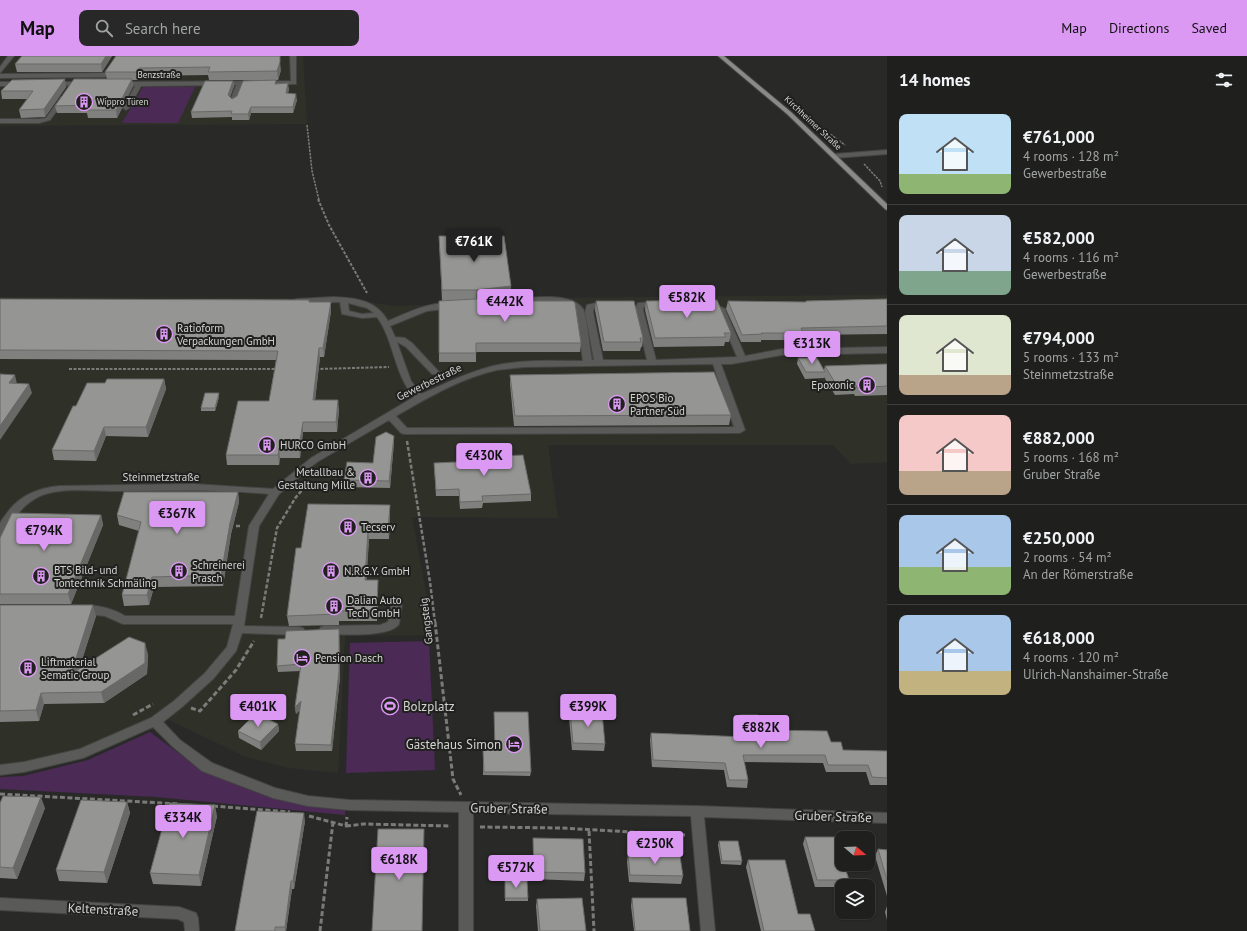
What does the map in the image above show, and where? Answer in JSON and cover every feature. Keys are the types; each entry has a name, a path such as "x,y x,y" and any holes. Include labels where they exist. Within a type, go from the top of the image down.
{"main road":[{"name":"Kirchheimer Straße","path":"721,56 756,84 835,156 887,208"}],"street":[{"path":"0,71 11,56"},
{"name":"Benzstraße","path":"110,84 294,83 293,56"},
{"path":"100,84 109,69"},
{"path":"0,76 105,75"},
{"path":"49,76 44,84 93,84"},
{"path":"233,101 240,83"},
{"path":"0,84 31,84"},
{"path":"4,93 11,84"},
{"path":"69,89 73,84"},
{"path":"126,108 139,84"},
{"path":"0,121 39,121 48,119 65,95"},
{"path":"835,156 887,153"},
{"path":"498,303 535,300 559,301 577,306 580,310 588,363"},
{"path":"288,301 344,301 371,306 379,314 392,339 407,382 420,398"},
{"path":"344,301 345,312 354,316 366,317 379,314"},
{"path":"652,362 639,310 640,305 667,304"},
{"path":"599,363 589,312 590,307 596,305 619,305"},
{"path":"385,325 416,310 433,306 462,306"},
{"path":"720,309 742,359"},
{"path":"392,339 402,340 409,345 435,372"},
{"name":"Gewerbestraße","path":"0,770 24,767 83,752 155,721 209,676 232,648 239,625 254,526 276,492 314,460 420,398 469,376 496,368 524,364 716,361 742,359 782,352 887,350"},
{"path":"390,415 404,431 740,430 716,361"},
{"name":"Steinmetzstraße","path":"0,533 6,521 19,504 46,491 93,488 248,489 276,492"},
{"path":"69,610 100,610 113,613 123,620 239,625 259,632 382,629 393,624 396,604"},
{"name":"Gruber Straße","path":"155,721 176,744 208,767 273,794 308,801 349,805 697,811 887,818"},
{"path":"466,807 466,931"},
{"path":"697,811 708,931"},
{"name":"Keltenstraße","path":"0,904 179,913 191,918 192,931"}],"path":[{"path":"307,125 315,183 324,214 359,274 371,306"},
{"path":"855,155 880,181 886,193"},
{"path":"315,369 402,366"},
{"path":"69,369 283,369"},
{"name":"Gangsteig","path":"404,431 430,582 453,779 466,807"},
{"path":"200,711 236,670 250,650 259,632 277,528 296,497 315,476"},
{"path":"132,716 157,702"},
{"path":"0,794 182,804"},
{"path":"346,826 349,805"},
{"path":"204,806 296,812"},
{"path":"304,814 346,826 364,824 561,828 590,831 699,836"},
{"path":"320,931 333,822"},
{"path":"590,831 594,931"}],"shaded area":[{"path":"0,56 303,56 307,124 0,126"},
{"path":"143,87 195,87 178,123 122,123"},
{"path":"887,295 887,462 851,464 833,445 548,445 558,518 412,517 434,635 345,636 338,773 289,768 246,757 159,715 80,752 18,765 0,766 0,297 346,298 393,306 479,303 536,298"},
{"name":"Bolzplatz","path":"429,641 435,770 346,773 350,643"},
{"path":"150,732 203,771 271,798 307,805 345,808 345,815 156,797 0,789 0,777 23,776 88,760"}],"building":[{"path":"22,56 106,56 101,64 15,64"},
{"path":"116,56 280,56 280,62 277,71 208,72 210,67 139,68 137,72 105,72"},
{"path":"65,79 44,109 19,110 33,91 1,91 12,80"},
{"path":"74,79 132,79 116,110 87,110 90,105 55,106"},
{"path":"276,80 275,84 288,83 286,93 296,94 293,107 251,107 248,114 231,114 232,111 191,112 205,81 233,81 228,95 232,99 237,96 243,81"},
{"path":"439,236 504,236 511,286 476,290 442,290"},
{"path":"512,297 513,301 573,301 575,303 581,343 476,343 476,353 439,353 439,301"},
{"name":"Ratioform Verpackungen GmbH","path":"0,299 309,300 309,302 331,302 323,348 319,348 313,400 338,400 336,422 303,422 299,448 279,448 278,455 226,455 238,401 269,401 278,351 0,350"},
{"path":"887,299 887,326 801,328 803,333 761,333 762,334 742,335 728,301 806,302"},
{"path":"717,300 731,333 724,333 726,337 655,338 646,301"},
{"path":"596,301 634,301 643,338 640,338 641,342 604,342"},
{"path":"798,358 817,358 825,372 806,372"},
{"path":"887,364 887,386 857,388 856,385 837,386 825,366"},
{"name":"EPOS Bio Partner Süd","path":"714,372 731,415 515,416 510,375"},
{"path":"0,374 15,375 9,383 29,384 0,426"},
{"path":"107,379 164,379 146,427 104,427 94,451 52,450 73,406 76,406 87,383 105,383"},
{"path":"205,393 219,393 215,408 201,408"},
{"path":"386,432 394,436 389,481 344,480 347,462 373,463 376,437"},
{"path":"523,455 531,494 482,496 483,501 460,502 459,489 436,490 434,463 478,461 477,457"},
{"path":"124,492 238,492 230,523 221,575 152,577 147,595 122,595 141,522 117,515"},
{"path":"308,504 390,505 388,529 368,529 365,580 378,580 377,610 338,611 338,614 287,616 296,548 301,548"},
{"name":"BTS Bild- und Tontechnik Schmäling","path":"12,513 101,515 68,594 0,594 0,538"},
{"name":"Liftmaterial Sematic Group","path":"0,605 93,605 71,674 129,637 145,643 145,663 101,692 41,693 36,710 0,711"},
{"path":"339,629 339,671 331,745 295,744 301,701 295,707 301,664 277,666 278,639 285,639 286,631"},
{"path":"570,711 602,712 605,744 573,743"},
{"path":"494,712 528,712 531,772 484,772 483,750 495,750"},
{"path":"256,713 278,724 260,742 238,731"},
{"path":"740,715 758,715 762,730 827,731 831,742 841,742 843,750 887,751 887,778 872,777 868,765 828,765 825,755 743,755 748,780 729,780 725,763 653,760 651,733 745,737"},
{"path":"3,796 41,797 13,868 0,867 0,803"},
{"path":"81,800 127,802 104,872 56,870"},
{"path":"169,803 215,805 199,875 150,873"},
{"path":"257,811 304,813 293,881 291,881 285,927 275,927 275,931 235,931 244,880"},
{"path":"378,829 424,829 422,931 372,931"},
{"path":"805,837 835,837 835,871 846,871 849,879 817,880"},
{"path":"533,838 583,839 585,873 534,872"},
{"path":"719,841 738,841 742,861 722,861"},
{"path":"878,849 887,850 887,880"},
{"path":"628,854 680,856 683,876 630,875"},
{"path":"748,860 785,860 798,914 810,914 815,931 764,931"},
{"path":"505,880 527,880 528,898 505,898"},
{"path":"582,898 586,931 540,931 537,899"},
{"path":"632,898 686,898 690,931 635,931"}],"place":[{"name":"Wippro Türen","path":"84,102"},
{"name":"Ratioform Verpackungen GmbH","path":"164,334"},
{"name":"Epoxonic","path":"867,385"},
{"name":"EPOS Bio Partner Süd","path":"617,404"},
{"name":"HURCO GmbH","path":"267,445"},
{"name":"Metallbau & Gestaltung Mille","path":"368,478"},
{"name":"Tecserv","path":"348,527"},
{"name":"Schreinerei Prasch","path":"179,571"},
{"name":"N.R.G.Y. GmbH","path":"331,571"},
{"name":"BTS Bild- und Tontechnik Schmäling","path":"41,576"},
{"name":"Dalian Auto Tech GmbH","path":"334,606"},
{"name":"Pension Dasch","path":"302,658"},
{"name":"Liftmaterial Sematic Group","path":"28,668"},
{"name":"Bolzplatz","path":"390,706"},
{"name":"Gästehaus Simon","path":"514,744"}]}
